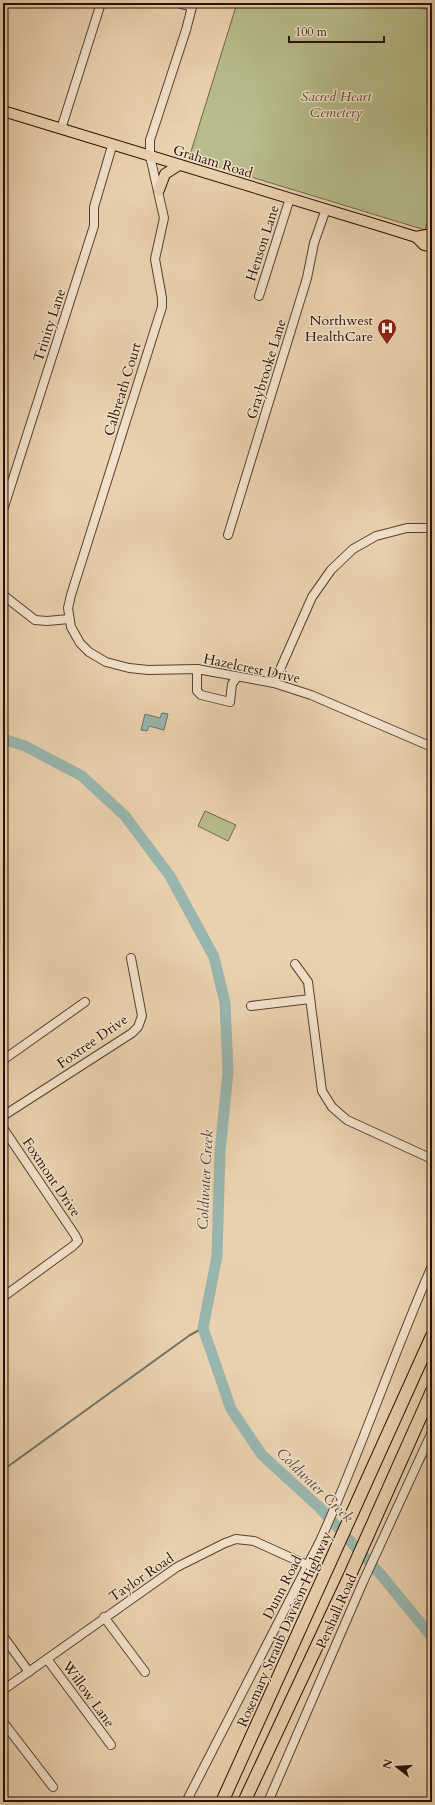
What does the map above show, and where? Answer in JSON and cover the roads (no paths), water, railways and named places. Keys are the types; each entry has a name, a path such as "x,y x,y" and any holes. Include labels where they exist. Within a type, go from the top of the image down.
{"highway":[{"name":"Rosemary Straub Davison Highway","path":"222,1802 358,1504 432,1336"},
{"path":"244,1802 350,1575 432,1392"}],"main road":[{"name":"Graham Road","path":"3,111 112,146 416,236 432,237"},
{"path":"159,190 165,174 179,165"},
{"name":"Graham Road","path":"416,236 424,245 432,247"}],"street":[{"path":"61,129 101,3"},
{"path":"178,3 192,5"},
{"name":"Calbreath Court","path":"71,627 68,619 68,608 71,595 162,307 162,298 155,265 164,218 159,190 150,156 149,145 151,134 186,30 192,5"},
{"name":"Trinity Lane","path":"3,510 94,226 94,207 112,146"},
{"name":"Henson Lane","path":"258,296 290,198"},
{"name":"Graybrooke Lane","path":"228,535 307,278 314,243 326,209"},
{"path":"274,683 312,597 331,570 353,549 376,536 407,528 432,528"},
{"path":"3,595 35,620 47,621 68,619"},
{"name":"Hazelcrest Drive","path":"71,627 80,643 90,652 106,662 129,668 148,670 197,669 274,683 311,695 432,747"},
{"path":"197,669 196,691 201,695 230,702 232,684 237,677"},
{"name":"Foxtree Drive","path":"3,1116 132,1033 138,1027 142,1016 131,958"},
{"path":"295,964 308,982 322,1091 332,1107 347,1120 432,1159"},
{"path":"251,1006 310,999"},
{"path":"3,1060 85,1002"},
{"name":"Foxmont Drive","path":"3,1128 78,1241 3,1296"},
{"name":"Dunn Road","path":"186,1802 320,1541 432,1266"},
{"name":"Pershall Road","path":"268,1802 363,1582 432,1432"},
{"name":"Taylor Road","path":"3,1690 104,1617 177,1567 214,1547 236,1539 254,1541 307,1565"},
{"path":"104,1617 145,1672"},
{"path":"3,1636 29,1672"},
{"name":"Willow Lane","path":"47,1659 111,1745"},
{"path":"3,1722 53,1787"}],"water":[{"path":"162,713 168,714 164,730 149,726 147,731 141,730 145,714 160,718"}],"waterway":[{"name":"Coldwater Creek","path":"3,739 25,746 82,776 125,816 170,876 214,957 225,1003 228,1071 220,1152 217,1256 203,1328 231,1409 262,1455 319,1507 382,1576 432,1637"},
{"path":"3,1470 190,1335 203,1328"}],"place":[{"name":"Northwest HealthCare","path":"387,345"}],"park label":[{"name":"Sacred Heart Cemetery","path":"336,104"}]}
